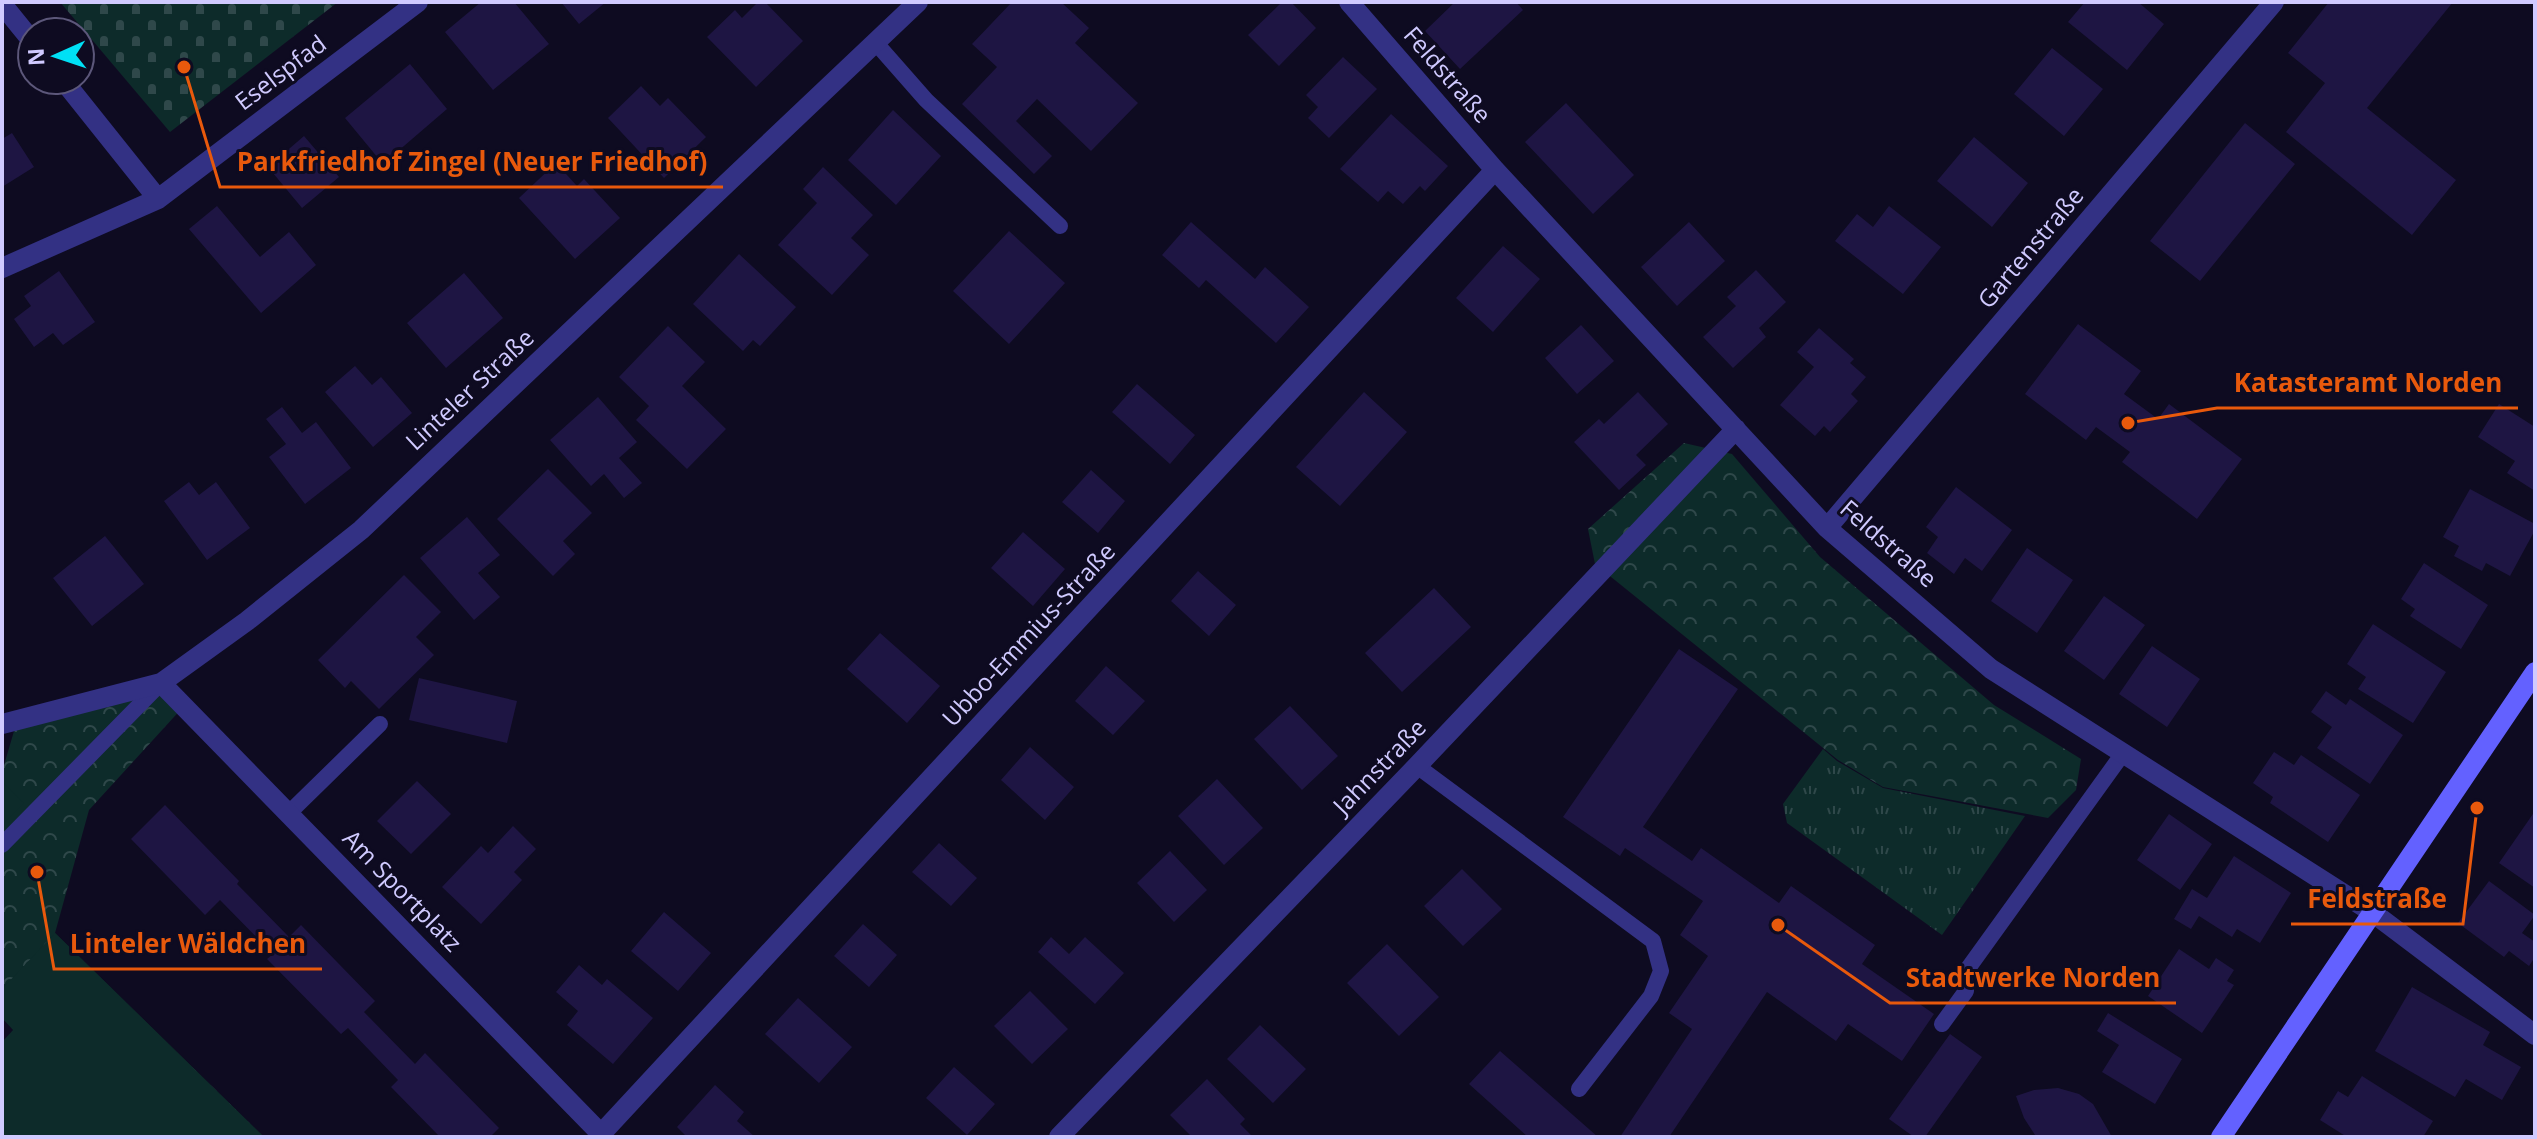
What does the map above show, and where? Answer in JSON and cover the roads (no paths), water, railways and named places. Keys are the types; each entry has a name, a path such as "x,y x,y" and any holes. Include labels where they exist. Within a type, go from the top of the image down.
{"main road":[{"path":"2221,1137 2535,672"}],"street":[{"name":"Eselspfad","path":"2,268 158,199 418,2"},
{"name":"Linteler Straße","path":"2,724 161,683 247,621 361,530 918,2"},
{"name":"Feldstraße","path":"1349,2 1495,170 1827,528 1991,669 2372,912 2535,1035"},
{"name":"Gartenstraße","path":"1827,528 2274,2"},
{"path":"2,4 16,21"},
{"path":"76,96 158,199"},
{"name":"Ubbo-Emmius-Straße","path":"602,1136 1495,170"},
{"name":"Jahnstraße","path":"1059,1137 1736,429"},
{"name":"Am Sportplatz","path":"161,683 602,1136"}],"lane":[{"path":"875,42 926,100 1060,226"},
{"path":"2,845 161,683"},
{"path":"289,813 380,724"},
{"path":"1942,1024 1966,991 1964,974 2124,752"},
{"path":"1417,766 1653,941 1661,971 1651,996 1579,1089"}],"place":[{"name":"Parkfriedhof Zingel (Neuer Friedhof)","path":"184,67"},
{"name":"Katasteramt Norden","path":"2128,423"},
{"name":"Feldstraße","path":"2477,808"},
{"name":"Linteler Wäldchen","path":"37,872"},
{"name":"Stadtwerke Norden","path":"1778,925"}]}
